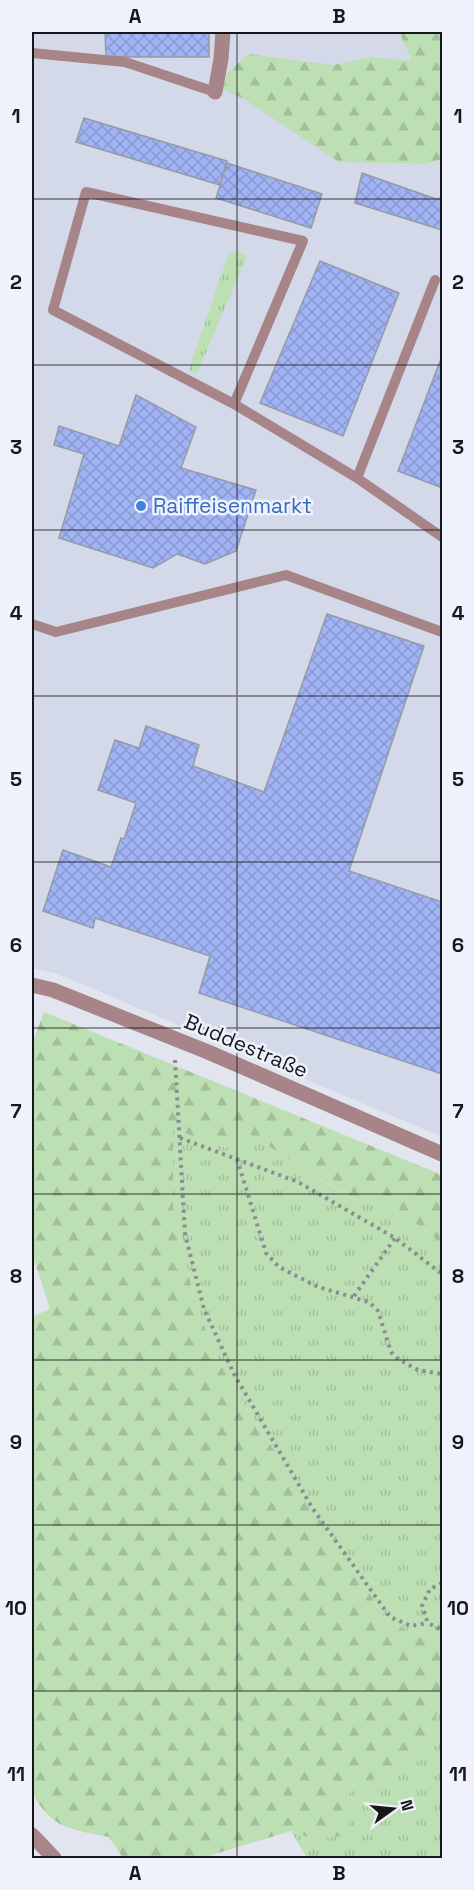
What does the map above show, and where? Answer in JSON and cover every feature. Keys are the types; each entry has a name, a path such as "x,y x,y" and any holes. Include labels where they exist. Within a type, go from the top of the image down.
{"street":[{"path":"215,92 223,32"},
{"name":"Buddestraße","path":"32,985 53,990 173,1038 442,1154"},
{"path":"32,1835 50,1858"}],"lane":[{"path":"32,53 125,62 215,92"},
{"path":"234,404 303,241 86,192 53,310 234,404 357,478 442,537"},
{"path":"357,478 435,280"},
{"path":"32,624 56,632 286,575 442,632"}],"path":[{"path":"173,1038 185,1234 204,1309 234,1374 313,1509 390,1617 411,1626 428,1623"},
{"path":"180,1138 298,1182 395,1238 442,1274"},
{"path":"237,1159 266,1253 279,1267 318,1287 369,1302 378,1311 391,1352 398,1359 417,1370 442,1374"},
{"path":"354,1296 395,1238"},
{"path":"442,1583 430,1589 423,1600 422,1612 428,1623 442,1630"}],"shaded area":[{"path":"32,32 442,32 442,1137 58,974 32,968"}],"green space":[{"path":"399,32 442,32 442,159 425,164 339,162 244,99 223,89 227,73 249,54 333,65 372,57 412,61"},
{"path":"238,251 246,255 246,259 198,371 194,374 190,366 225,264 229,254"},
{"path":"44,1012 442,1175 442,1244 389,1201 357,1202 251,1135 226,1148 173,1129 173,1209 197,1310 229,1382 387,1620 410,1632 442,1634 442,1705 406,1769 351,1786 351,1835 313,1839 291,1831 202,1858 123,1858 109,1837 73,1829 55,1821 39,1805 32,1792 32,1317 50,1309 32,1253 32,1044"},
{"path":"173,1129 226,1148 251,1135 356,1202 389,1201 442,1244 442,1634 410,1632 387,1620 229,1382 197,1310 173,1209"},
{"path":"442,1705 442,1858 307,1858 291,1831 313,1839 351,1786 406,1769"}],"building":[{"path":"105,32 209,32 209,57 106,57"},
{"path":"84,118 227,161 220,185 76,142"},
{"path":"227,163 322,194 311,228 216,198"},
{"path":"362,173 436,199 442,198 442,230 355,203"},
{"path":"320,261 399,293 343,436 260,403"},
{"path":"442,356 442,488 398,471"},
{"path":"136,395 196,427 181,468 256,490 236,551 205,564 177,554 153,568 59,538 84,454 54,445 59,426 119,446"},
{"path":"327,614 424,646 349,871 442,902 442,1074 199,993 210,956 95,918 93,928 43,911 63,850 111,867 121,838 124,839 136,803 98,790 115,740 139,748 146,726 199,745 193,766 264,792"}],"place":[{"name":"Raiffeisenmarkt","path":"141,506"}]}
